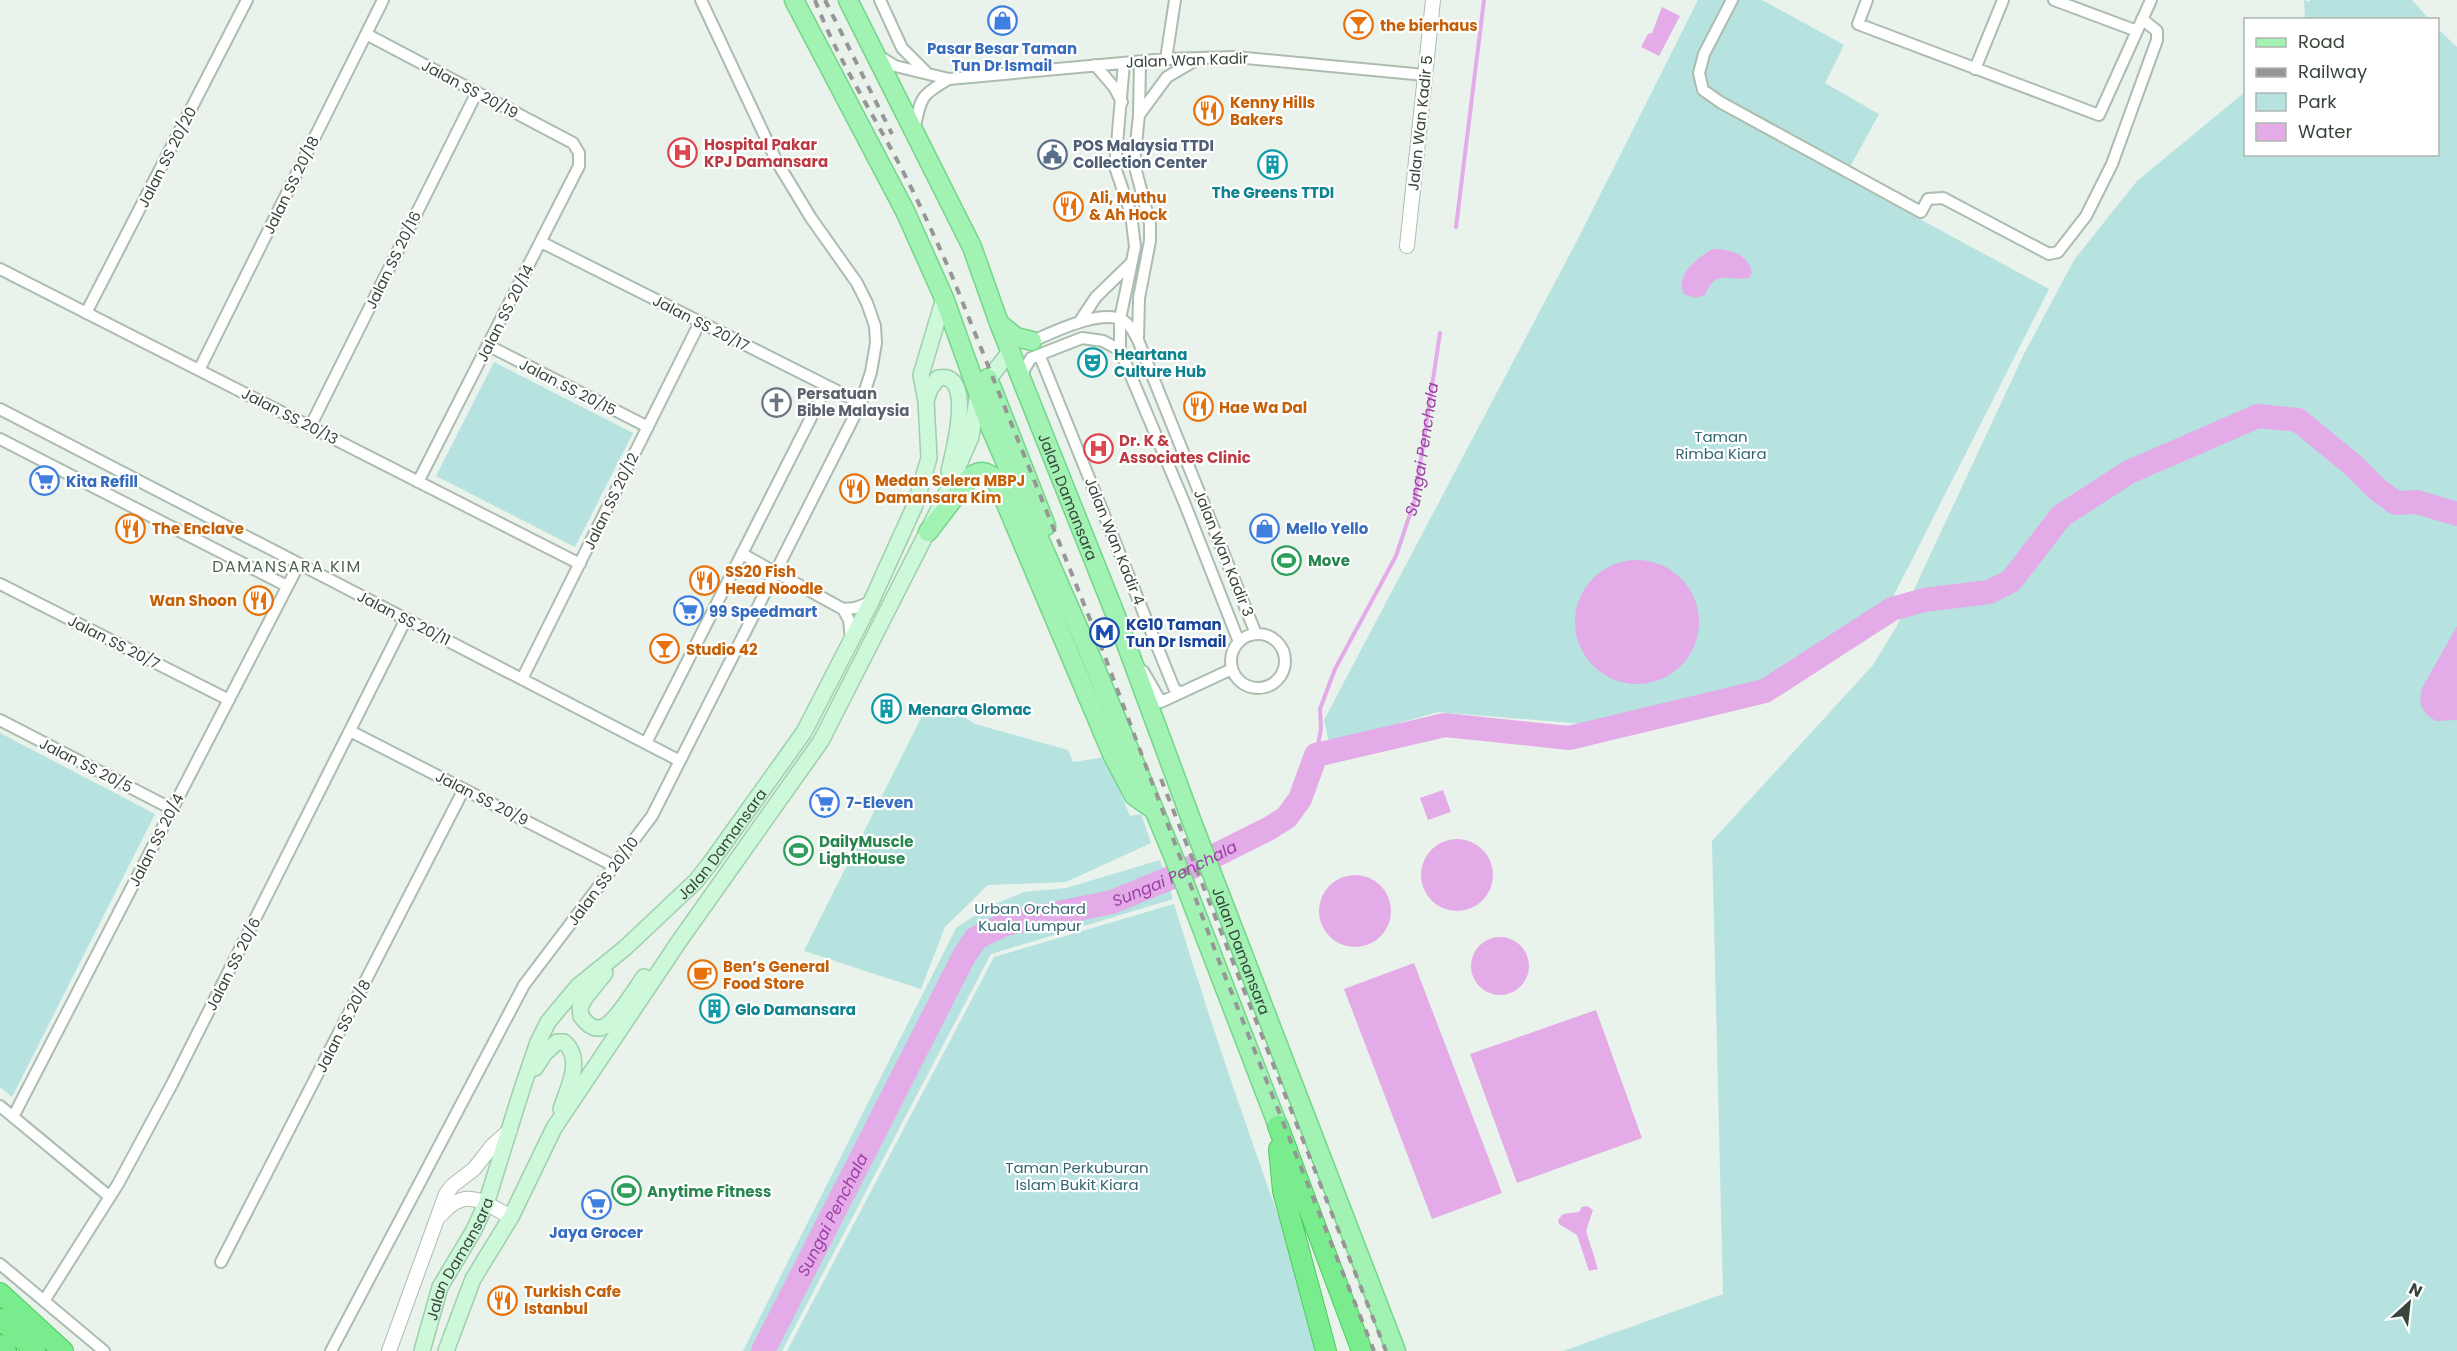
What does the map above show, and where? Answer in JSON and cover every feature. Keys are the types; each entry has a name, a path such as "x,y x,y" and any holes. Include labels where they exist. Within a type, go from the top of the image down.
{"highway":[{"path":"1278,1126 1284,1191 1326,1351"},
{"path":"1278,1126 1362,1351"},
{"path":"0,1293 63,1351"},
{"path":"0,1319 35,1351"},
{"path":"0,1345 6,1351"}],"main road":[{"name":"Jalan Damansara","path":"794,0 905,211 983,385 991,429 1088,650 1186,886 1278,1126"},
{"name":"Jalan Damansara","path":"848,0 972,247 999,323 1129,651 1192,822 1396,1351"},
{"name":"Jalan Damansara","path":"422,1351 440,1287 474,1230 486,1204 538,1042 559,1006 578,986 625,948 696,881 711,862 804,732 871,602 924,482 929,458 926,401 921,375 944,298"},
{"path":"999,323 1008,333 1037,347"},
{"path":"1011,350 983,385 1060,560 1088,650"},
{"path":"926,401 930,389 938,378 950,379 956,386 960,410 942,503"},
{"name":"Jalan Damansara","path":"446,1351 473,1279 511,1217 554,1128 680,940 821,741 942,503 971,437 983,385"},
{"path":"991,429 1003,494"},
{"path":"928,532 971,476 979,471 988,472 995,478 1112,754 1134,796 1154,810"},
{"path":"625,948 580,1007 580,1016 594,1027 602,1028 611,1022 652,967 680,940"},
{"path":"522,1089 551,1047 557,1042 564,1042 571,1048 575,1064 554,1128"}],"street":[{"name":"Jalan SS 20/20","path":"86,313 247,0"},
{"name":"Jalan SS 20/18","path":"199,370 383,0"},
{"name":"Jalan SS 20/10","path":"331,1351 524,985 652,816 861,403 871,372 876,343 875,326 867,303 857,283 811,218 777,162 701,0"},
{"path":"880,0 902,48 928,73"},
{"path":"1166,59 1174,0"},
{"name":"Jalan Wan Kadir 5","path":"1407,246 1433,0"},
{"path":"1732,0 1704,54 1699,73 1703,90 1720,102 1921,212 1928,199 1943,198 2049,254 2058,252 2086,216 2112,164 2157,40 2157,31 2142,19"},
{"path":"1867,0 1858,24 2099,114 2151,0"},
{"path":"1975,69 2002,0"},
{"path":"2054,0 2137,31"},
{"name":"Jalan SS 20/19","path":"366,34 573,142"},
{"name":"Jalan Wan Kadir","path":"875,53 895,66 950,79 1166,59 1201,58 1258,58 1425,75"},
{"path":"1139,115 1167,76 1201,58"},
{"name":"Jalan Wan Kadir 3","path":"1138,340 1139,298 1150,241 1150,224 1134,163 1139,115 1140,62"},
{"name":"Jalan Wan Kadir 3","path":"1124,63 1115,167 1133,222 1135,236 1134,260 1120,319 1120,350 1184,502 1239,642"},
{"path":"1095,65 1114,87 1122,102"},
{"name":"Jalan Wan Kadir","path":"914,131 919,107 926,92 950,79"},
{"name":"Jalan SS 20/16","path":"310,427 477,92"},
{"name":"Jalan SS 20/14","path":"418,482 579,166 579,153 573,142"},
{"name":"Jalan SS 20/17","path":"541,242 861,403"},
{"path":"1025,389 1024,370 1037,347 1080,321 1096,297 1134,260"},
{"name":"Jalan SS 20/13","path":"0,269 580,564"},
{"path":"1080,321 1120,319"},
{"name":"Jalan Wan Kadir 3","path":"1120,319 1130,325 1138,340 1256,634"},
{"name":"Jalan SS 20/12","path":"522,679 700,322"},
{"path":"1011,350 1082,338 1103,341 1120,350"},
{"name":"Jalan SS 20/15","path":"489,346 648,428"},
{"name":"Jalan Wan Kadir 4","path":"1037,347 1174,688 1180,693"},
{"path":"646,743 827,386"},
{"name":"Jalan SS 20/11","path":"0,409 680,761"},
{"path":"0,439 287,586"},
{"path":"742,554 843,609 855,608 871,602"},
{"name":"Jalan SS 20/4","path":"13,1117 299,564"},
{"name":"Jalan SS 20/7","path":"0,584 229,700"},
{"path":"843,609 849,621 851,639"},
{"name":"Jalan SS 20/6","path":"44,1301 110,1197 172,1084 406,619"},
{"path":"1256,634 1272,638 1283,650 1285,658 1281,675 1268,686 1251,687 1236,677 1232,669 1232,652 1239,642 1256,634"},
{"path":"1129,651 1161,702 1232,669"},
{"name":"Jalan SS 20/5","path":"0,720 172,809"},
{"name":"Jalan SS 20/9","path":"350,731 614,866"},
{"name":"Jalan SS 20/8","path":"221,1262 464,789"},
{"path":"0,1106 110,1197"},
{"path":"389,1351 436,1221 452,1186 474,1169 492,1146 510,1130"},
{"path":"436,1221 450,1204 461,1198 469,1198 486,1204 511,1217"},
{"path":"0,1264 104,1351"}],"green space":[{"name":"Taman Rimba Kiara","path":"1698,0 1762,0 1844,45 1825,83 1879,114 1844,178 2049,289 1892,599 1760,687 1583,724 1438,712 1329,743 1324,720 1580,235"},
{"path":"2304,0 2310,2 2310,0 2412,0 2428,18 2305,18"},
{"path":"2439,30 2457,47 2457,1351 1563,1351 1723,1294 1730,1323 1723,1293 1712,841 1873,665 1897,626 2024,354 2074,260 2137,181 2244,93 2244,156 2439,156"},
{"path":"494,362 633,433 575,547 436,476"},
{"path":"928,704 953,710 975,724 1068,750 1073,762 1106,757 1130,816 1141,814 1151,843 1066,882 988,885 945,927 921,989 804,951"},
{"path":"0,733 155,814 12,1097 0,1087"},
{"name":"Urban Orchard Kuala Lumpur","path":"1160,860 1173,899 991,954 782,1351 743,1351 956,928 988,907 1024,892 1066,888"},
{"name":"Taman Perkuburan Islam Bukit Kiara","path":"1174,904 1248,1129 1327,1351 787,1351 994,957"}],"water":[{"path":"1662,7 1680,16 1659,56 1641,47 1648,34 1652,33"},
{"path":"1712,249 1731,251 1742,256 1752,272 1749,278 1719,279 1709,287 1705,295 1699,297 1683,293 1682,279 1685,273 1694,262"},
{"path":"1637,560 1661,565 1681,578 1694,598 1699,622 1694,646 1681,666 1661,679 1637,684 1613,679 1593,666 1580,646 1575,622 1580,598 1593,578 1613,565"},
{"path":"2457,626 2457,720 2436,721 2427,715 2421,706 2422,688"},
{"path":"1443,790 1451,812 1428,820 1420,798"},
{"path":"1464,839 1483,849 1491,861 1493,875 1491,889 1483,901 1471,909 1450,911 1431,901 1423,889 1421,868 1431,849 1443,841"},
{"path":"1362,875 1381,885 1389,897 1391,911 1389,925 1381,937 1369,945 1348,947 1329,937 1321,925 1319,904 1329,885 1341,877"},
{"path":"1500,937 1516,942 1524,950 1529,966 1524,982 1516,990 1500,995 1484,990 1476,982 1471,966 1476,950 1484,942"},
{"path":"1414,963 1502,1193 1432,1219 1344,989"},
{"path":"1596,1010 1642,1138 1517,1183 1470,1054"},
{"path":"1587,1206 1593,1210 1586,1231 1598,1269 1589,1271 1577,1235 1559,1224 1558,1220 1563,1214 1579,1212 1582,1207"}],"waterway":[{"name":"Sungai Penchala","path":"1456,227 1484,0"},
{"name":"Sungai Penchala","path":"1316,755 1321,729 1320,709 1335,669 1396,556 1415,499 1440,333"},
{"path":"763,1351 964,956 976,938 1005,924 1112,902 1168,879 1270,828 1287,817 1300,799 1316,755 1445,725 1569,738 1765,691 1892,609 1924,600 1989,592 2011,581 2061,516 2129,472 2258,416 2298,420 2396,503 2417,502 2457,514"}],"railway":[{"path":"815,0 843,61 912,189 952,276 1104,654 1219,961 1374,1351"},
{"path":"825,0 892,134"},
{"path":"1161,779 1386,1351"}],"place":[{"name":"Pasar Besar Taman Tun Dr Ismail","path":"1002,21"},
{"name":"the bierhaus","path":"1359,25"},
{"name":"Kenny Hills Bakers","path":"1209,111"},
{"name":"Hospital Pakar KPJ Damansara","path":"683,153"},
{"name":"POS Malaysia TTDI Collection Center","path":"1052,154"},
{"name":"The Greens TTDI","path":"1273,165"},
{"name":"Ali, Muthu & Ah Hock","path":"1068,206"},
{"name":"Heartana Culture Hub","path":"1093,363"},
{"name":"Persatuan Bible Malaysia","path":"776,402"},
{"name":"Hae Wa Dal","path":"1198,407"},
{"name":"Dr. K & Associates Clinic","path":"1098,449"},
{"name":"Kita Refill","path":"45,481"},
{"name":"Medan Selera MBPJ Damansara Kim","path":"854,489"},
{"name":"The Enclave","path":"131,528"},
{"name":"Mello Yello","path":"1265,528"},
{"name":"Move","path":"1287,560"},
{"name":"SS20 Fish Head Noodle","path":"704,580"},
{"name":"Wan Shoon","path":"258,600"},
{"name":"99 Speedmart","path":"688,611"},
{"name":"KG10 Taman Tun Dr Ismail","path":"1105,633"},
{"name":"Studio 42","path":"665,649"},
{"name":"Menara Glomac","path":"887,709"},
{"name":"7-Eleven","path":"825,802"},
{"name":"DailyMuscle LightHouse","path":"798,850"},
{"name":"Ben’s General Food Store","path":"702,975"},
{"name":"Glo Damansara","path":"714,1009"},
{"name":"Anytime Fitness","path":"626,1191"},
{"name":"Jaya Grocer","path":"596,1205"},
{"name":"Turkish Cafe Istanbul","path":"503,1300"}],"district":[{"name":"DAMANSARA KIM","path":"287,566"}]}
